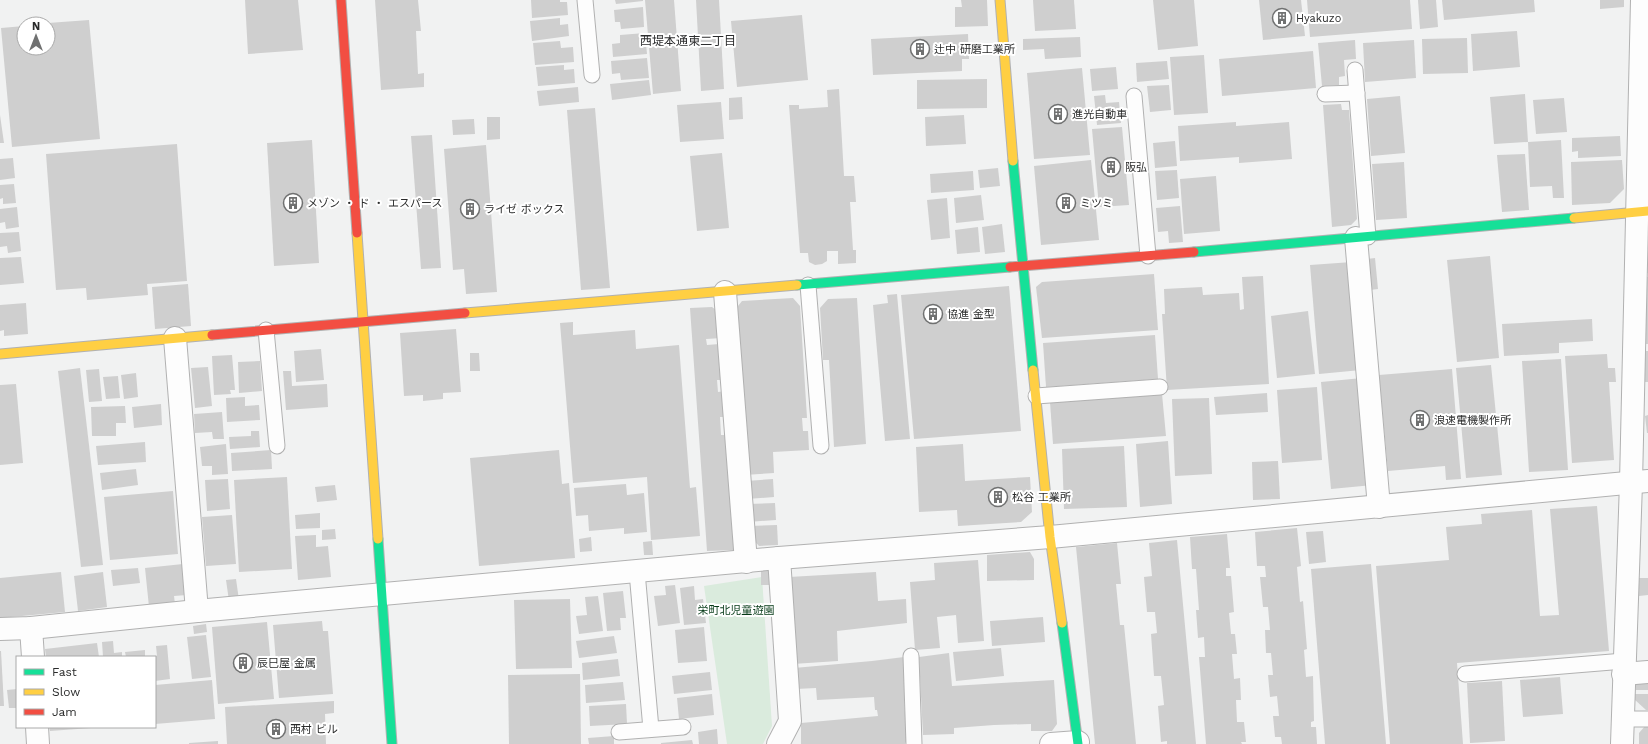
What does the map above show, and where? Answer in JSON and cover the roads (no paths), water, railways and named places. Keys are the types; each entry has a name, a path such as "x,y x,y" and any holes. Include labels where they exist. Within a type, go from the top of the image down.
{"street":[{"path":"340,0 392,744"},
{"path":"1000,0 1022,266 1050,537 1078,743 1051,744"},
{"path":"1622,744 1624,667 1640,482 1642,0"},
{"path":"0,354 266,330 1362,238 1642,212"},
{"path":"1362,238 1380,506"},
{"path":"725,292 746,562"},
{"path":"175,338 197,611"},
{"path":"0,628 31,628 197,611 779,558 1050,537 1640,482"},
{"path":"779,558 790,721 782,742"},
{"path":"31,628 33,656"},
{"path":"1624,667 1648,672"},
{"path":"37,728 38,744"}],"lane":[{"path":"585,0 592,75"},
{"path":"1355,70 1362,238"},
{"path":"1325,94 1357,93"},
{"path":"1134,96 1148,256"},
{"path":"808,285 821,446"},
{"path":"266,330 277,446"},
{"path":"1036,396 1160,387"},
{"path":"637,572 651,729"},
{"path":"911,656 914,744"},
{"path":"1465,674 1624,667"},
{"path":"1622,719 1648,719"},
{"path":"619,732 683,727"}],"place":[{"name":"Hyakuzo","path":"1282,18"},
{"name":"辻中 研磨工業所","path":"920,49"},
{"name":"進光自動車","path":"1058,114"},
{"name":"阪弘","path":"1111,167"},
{"name":"メゾン ・ ド ・ エスパース","path":"293,203"},
{"name":"ミツミ","path":"1066,203"},
{"name":"ライゼ ボックス","path":"470,209"},
{"name":"協進 金型","path":"933,314"},
{"name":"浪速電機製作所","path":"1420,420"},
{"name":"松谷 工業所","path":"998,497"},
{"name":"辰巳屋 金属","path":"243,663"},
{"name":"西村 ビル","path":"276,729"}],"district":[{"name":"西堤本通東二丁目","path":"688,41"}],"park label":[{"name":"栄町北児童遊園","path":"736,610"}]}
